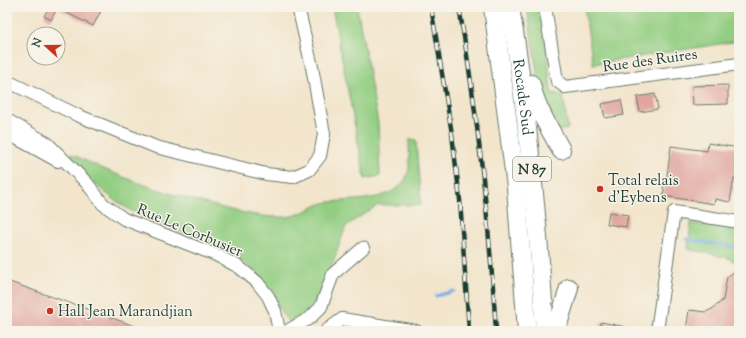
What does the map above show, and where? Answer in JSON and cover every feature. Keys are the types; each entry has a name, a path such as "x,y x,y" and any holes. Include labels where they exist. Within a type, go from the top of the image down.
{"highway":[{"name":"Rocade Sud","path":"493,7 517,194 528,331"},
{"name":"Rocade Sud","path":"510,7 522,82 534,185 545,331"},
{"name":"N 87","path":"514,7 536,102 561,150"},
{"path":"556,331 569,288"}],"street":[{"path":"7,81 77,115 156,147 266,174 293,177 310,170 320,156 324,134 312,67 298,7"},
{"name":"Rue des Ruires","path":"546,7 557,81 565,87 739,64"},
{"path":"7,120 47,143 71,168"},
{"path":"7,133 71,168"},
{"name":"Rue Le Corbusier","path":"71,168 86,182 103,204 124,219 216,255 239,267 257,282 268,296 275,311 279,331"},
{"path":"657,331 674,212 739,222"},
{"path":"287,331 310,318 321,307 333,274 363,248"},
{"path":"326,331 342,319 416,331"}],"green space":[{"path":"332,7 357,7 378,123 380,176 365,179"},
{"path":"527,7 540,7 547,46 551,93 563,95 568,129 555,131 538,79"},
{"path":"584,7 739,7 739,41 593,64"},
{"path":"409,140 416,140 421,205 378,205 346,226 323,291 303,316 291,324 282,313 263,280 246,264 232,255 202,241 130,210 102,190 67,158 72,154 88,162 156,189 190,199 247,214 286,217 297,215 323,203 377,197 398,188 405,179 409,168"},
{"path":"691,223 739,231 739,265 729,258 688,249"}],"building":[{"path":"49,7 103,7 93,26 57,8 51,20 44,16"},
{"path":"728,85 728,104 693,105 692,86"},
{"path":"655,94 658,109 640,112 637,97"},
{"path":"621,100 624,115 605,118 602,104"},
{"path":"708,143 739,148 737,178 734,178 730,202 715,199 714,204 663,196 664,189 662,185 666,183 671,146 707,151"},
{"path":"609,212 628,215 626,227 607,224"},
{"path":"739,268 739,331 686,331 689,310 706,312 723,300 727,277"},
{"name":"Hall Jean Marandjian","path":"7,281 146,330 7,331"},
{"path":"601,322 626,327 626,331 600,331"}],"waterway":[{"path":"686,239 739,248"},
{"path":"436,296 454,291"}],"railway":[{"path":"431,7 452,134 460,200 469,331"},
{"path":"459,7 472,88 482,168 496,331"}],"place":[{"name":"Total relais d'Eybens","path":"600,189"},
{"name":"Hall Jean Marandjian","path":"50,311"}]}
